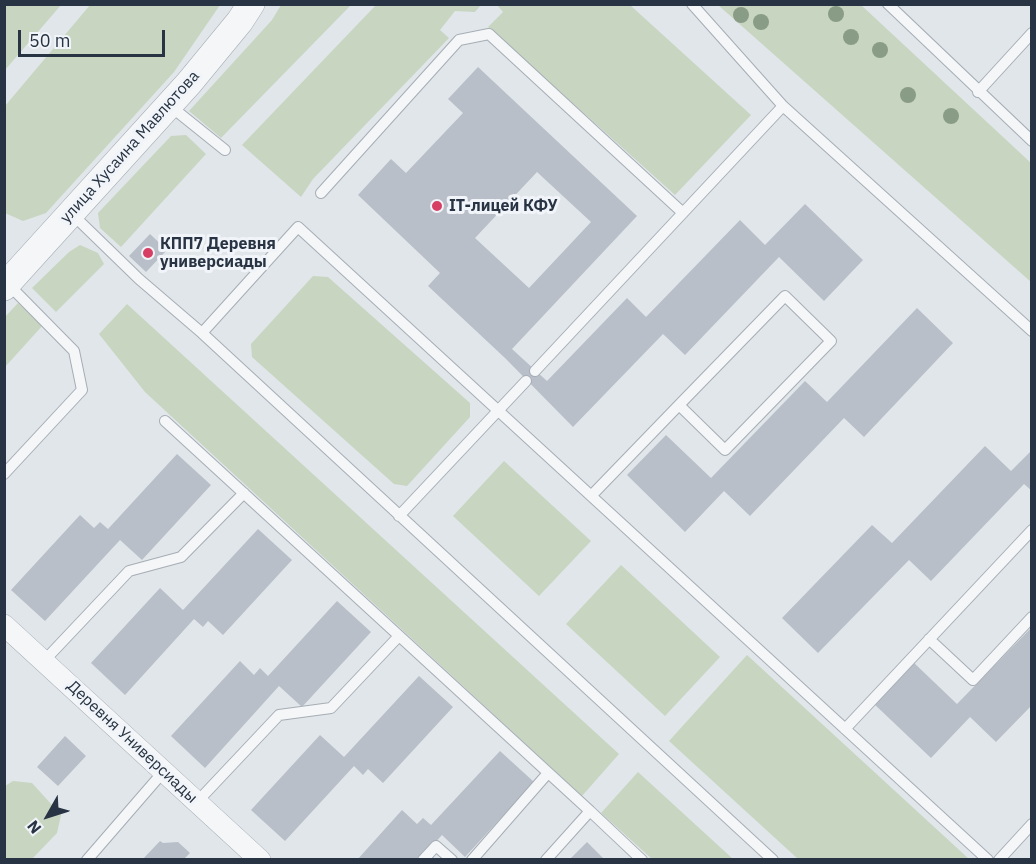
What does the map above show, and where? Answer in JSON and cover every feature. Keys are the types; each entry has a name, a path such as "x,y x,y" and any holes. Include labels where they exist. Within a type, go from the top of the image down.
{"street":[{"name":"улица Хусаина Мавлютова","path":"5,283 169,105 233,30 251,4"},
{"name":"Деревня Универсиады","path":"4,625 197,802 249,856"}],"lane":[{"path":"692,4 783,106 1032,331"},
{"path":"888,4 1032,141"},
{"path":"978,92 1032,33"},
{"path":"321,193 459,40 489,34 683,213"},
{"path":"169,105 225,150"},
{"path":"535,371 783,106"},
{"path":"71,213 139,279 202,333 773,860"},
{"path":"202,333 298,227 988,860"},
{"path":"4,474 82,390 74,351 5,283"},
{"path":"591,496 679,405 785,296 831,340 726,450 679,405"},
{"path":"399,516 526,381"},
{"path":"165,421 642,860"},
{"path":"44,661 129,571 181,557 244,493"},
{"path":"845,729 1032,530"},
{"path":"929,639 973,680 1032,617"},
{"path":"197,802 279,715 332,708 399,636"},
{"path":"87,860 164,771"},
{"path":"472,860 548,773"},
{"path":"546,860 590,811"},
{"path":"999,860 1032,824"},
{"path":"423,860 436,846 452,860"}],"green space":[{"path":"4,5 61,5 5,70"},
{"path":"90,5 220,5 174,72 46,213 23,221 5,213 5,106"},
{"path":"281,5 351,5 221,138 189,111 272,20"},
{"path":"376,5 481,5 475,12 455,11 440,30 449,38 313,179 301,197 242,145"},
{"path":"497,5 630,5 751,115 675,195 488,27 503,12"},
{"path":"718,5 861,5 1031,163 1031,282"},
{"path":"186,135 206,154 121,247 100,228 98,213 171,136"},
{"path":"80,245 98,253 104,264 56,312 32,288 69,252"},
{"path":"313,276 328,277 470,403 470,417 407,486 394,484 252,357 251,344"},
{"path":"18,303 43,325 5,367 4,318"},
{"path":"127,304 619,754 582,796 145,392 99,334"},
{"path":"504,461 591,541 539,596 453,516"},
{"path":"621,565 720,657 665,716 566,624"},
{"path":"747,655 969,859 798,859 669,741"},
{"path":"638,772 733,859 652,859 601,813"},
{"path":"13,781 32,783 61,815 57,833 32,859 5,859 5,786"}],"building":[{"name":"IT-лицей КФУ","path":"478,67 637,216 512,349 547,381 627,298 646,317 740,220 765,245 805,204 863,260 824,301 779,257 685,355 663,334 573,427 505,358 428,286 440,273 358,195 391,159 406,173 463,113 448,99","holes":["537,172 591,222 529,288 475,238"]},
{"name":"КПП7 Деревня универсиады","path":"150,234 167,250 146,272 129,256"},
{"path":"917,308 953,343 864,437 844,418 750,516 724,491 685,532 627,475 666,435 711,478 805,381 827,402"},
{"path":"985,446 1011,471 1032,450 1032,491 1024,484 931,581 909,560 818,653 782,618 872,525 892,543"},
{"path":"177,454 211,485 142,560 120,540 45,621 11,590 80,515 94,528 100,522 108,529"},
{"path":"258,529 292,560 223,635 208,621 203,627 194,619 125,695 91,663 160,588 183,610"},
{"path":"337,601 371,632 302,707 279,686 205,768 171,736 240,661 254,675 260,668 268,676"},
{"path":"1032,627 1032,705 996,742 970,717 931,758 872,702 912,661 957,704"},
{"path":"419,676 453,707 383,783 368,769 363,775 354,766 285,841 251,810 320,735 344,757"},
{"path":"65,736 86,756 58,786 37,767"},
{"path":"500,751 534,782 465,857 442,835 419,860 357,860 402,810 417,824 423,818 431,825"},
{"path":"160,841 163,843 178,842 190,853 183,860 142,860"},
{"path":"587,842 605,860 569,860"}],"place":[{"name":"IT-лицей КФУ","path":"437,206"},
{"name":"КПП7 Деревня универсиады","path":"148,253"}]}
